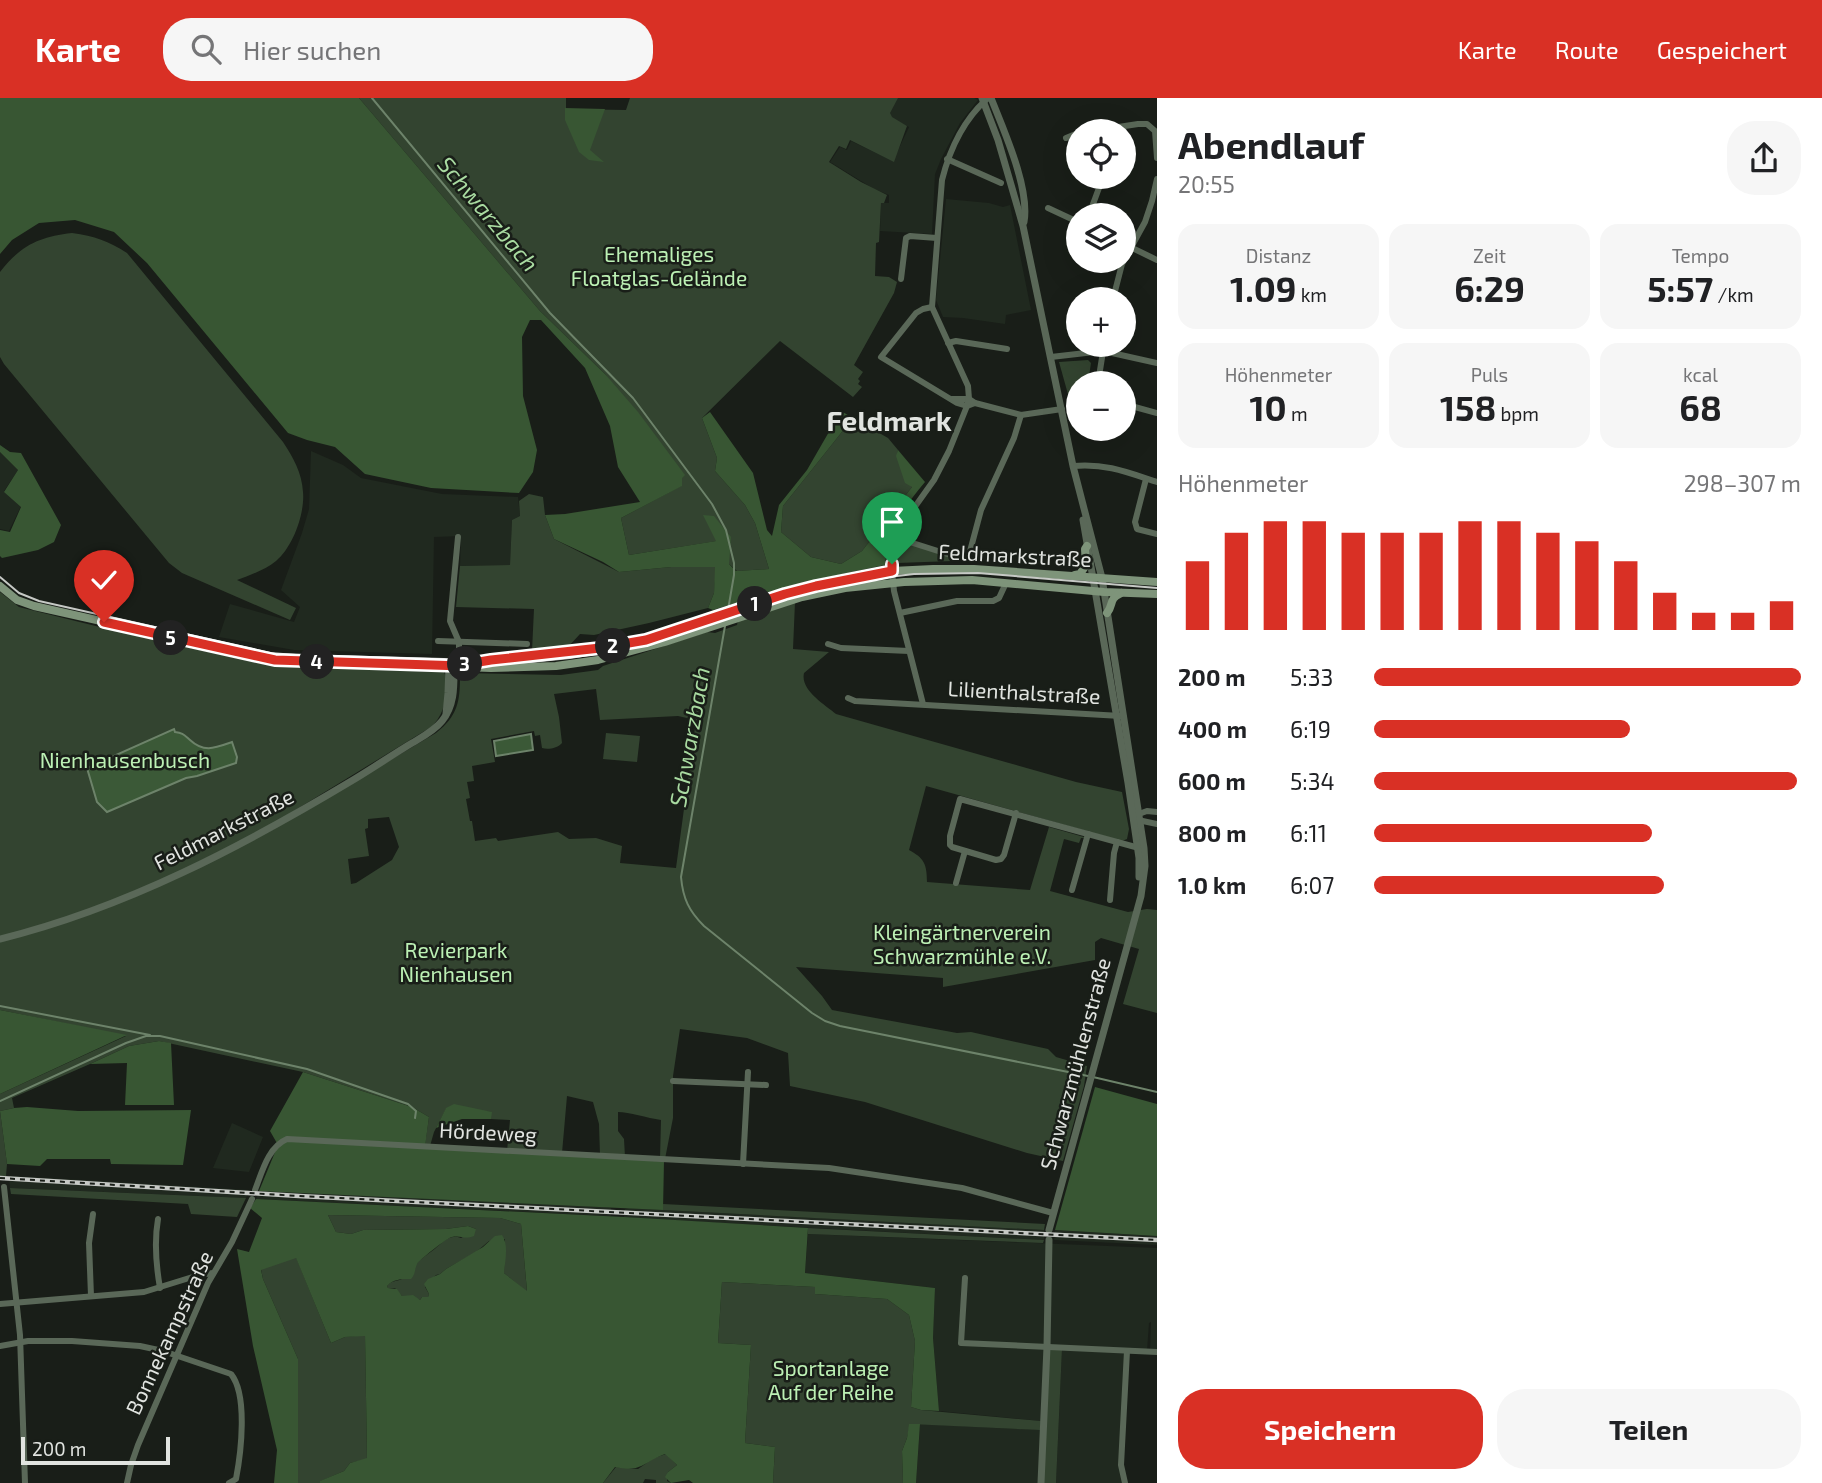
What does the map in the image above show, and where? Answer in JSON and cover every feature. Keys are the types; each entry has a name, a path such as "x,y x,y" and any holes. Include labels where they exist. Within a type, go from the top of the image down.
{"main road":[{"path":"1072,576 1080,574 1086,565 1087,546"},
{"name":"Feldmarkstraße","path":"732,616 785,594 892,571 974,569 1157,582"},
{"name":"Feldmarkstraße","path":"455,666 635,643 816,593 893,583 972,580 1157,594"},
{"path":"0,586 17,600 34,606 275,660 455,666"},
{"path":"1107,613 1112,600 1121,593"},
{"name":"Feldmarkstraße","path":"455,666 556,666 598,660 666,642 719,620"}],"street":[{"path":"986,99 963,127 947,159 942,180 932,307 968,386 970,403 934,480 904,522 897,538 960,558 969,555 981,510 1014,438 1021,415"},
{"path":"986,99 1019,196 1023,226 1098,578 1120,716"},
{"path":"1136,124 1147,124 1155,131 1157,158"},
{"path":"947,159 1001,183"},
{"path":"1136,234 1145,222 1157,179"},
{"path":"1048,208 1066,216"},
{"path":"901,279 906,238 910,236 937,239"},
{"path":"1136,250 1157,260"},
{"path":"932,307 916,313 881,357 950,399 1021,415 1062,409"},
{"path":"948,343 956,341 1007,349"},
{"path":"1051,357 1066,354"},
{"path":"1135,357 1157,363"},
{"path":"1136,407 1157,413"},
{"path":"1073,466 1097,465 1157,482"},
{"path":"1146,479 1135,522 1137,529 1157,534"},
{"path":"1083,508 1083,528 1098,578"},
{"path":"455,666 459,656 459,642 450,621 458,537"},
{"name":"Lilienthalstraße","path":"897,538 894,547 893,583 923,704"},
{"path":"900,613 957,601 993,601 999,598 1006,583"},
{"path":"1100,591 1107,613 1120,716"},
{"path":"438,641 527,644"},
{"path":"828,644 841,648 909,651"},
{"name":"Feldmarkstraße","path":"0,939 54,924 170,878 271,828 373,768 431,731 446,715 453,700 455,666"},
{"name":"Lilienthalstraße","path":"848,698 855,701 1120,716"},
{"name":"Schwarzmühlenstraße","path":"1049,1230 1137,906 1141,848 1120,716"},
{"path":"1016,813 1001,859 965,851 952,847 949,843 960,799 1016,813 1141,848"},
{"path":"1138,817 1147,811 1157,812"},
{"path":"1138,817 1157,824"},
{"path":"1072,890 1087,834"},
{"path":"1110,900 1117,842"},
{"path":"956,883 965,851"},
{"path":"743,1164 748,1072"},
{"path":"673,1081 766,1085"},
{"name":"Hördeweg","path":"256,1188 271,1152 287,1139 829,1168 962,1188 1053,1213"},
{"path":"4,1187 20,1343 25,1483"},
{"name":"Bonnekampstraße","path":"127,1483 138,1445 176,1356 213,1273 232,1242 252,1199"},
{"path":"91,1296 89,1242 93,1214"},
{"path":"158,1219 156,1252 160,1287"},
{"path":"1041,1483 1049,1240"},
{"path":"0,1304 144,1292 213,1273"},
{"path":"965,1278 961,1343 1157,1352"},
{"path":"0,1346 28,1341 122,1344 148,1348 228,1372 235,1380 242,1419 242,1441 236,1479 229,1483"},
{"path":"1125,1483 1121,1465 1127,1351"}],"shaded area":[{"path":"0,98 359,98 540,311 605,374 638,412 685,475 682,478 682,486 621,518 629,555 716,541 703,515 714,516 731,537 729,564 736,571 769,569 755,523 745,505 715,471 717,458 702,418 710,412 753,473 767,530 772,536 779,505 807,470 841,411 853,418 783,506 781,532 811,557 841,564 862,551 912,487 905,483 896,456 898,450 925,482 909,502 893,530 885,565 805,582 713,610 708,608 714,593 715,567 671,567 619,572 554,539 545,515 640,502 618,467 610,426 585,368 541,320 530,320 522,337 523,396 537,450 533,472 519,493 431,488 365,474 335,447 288,433 147,263 114,232 75,220 39,223 12,240 0,254"},
{"path":"893,98 978,100 960,123 935,174 932,234 880,231 881,203 889,203 889,195 830,162 840,147 847,150 851,141 893,161 909,127 885,115"},
{"path":"565,108 605,109 590,150 604,162 589,160 579,152 565,120"},
{"path":"946,199 1003,207 1010,205 1031,310 1006,315 1005,324 943,317 936,300"},
{"path":"0,445 10,452 21,453 61,525 54,542 38,550 2,558 0,530 10,532 21,507 4,492 18,470 0,452"},
{"path":"311,451 343,465 361,478 442,494 518,497 520,516 512,520 510,565 460,566 461,536 434,537 432,654 294,650 219,637 230,604 294,622 300,607 281,590 309,509"},
{"path":"0,452 18,470 4,491 21,506 9,531 0,529"},
{"path":"174,729 200,747 215,747 232,742 237,757 236,763 186,778 107,812 97,802 87,768"},
{"path":"531,734 533,750 496,756 494,741"},
{"path":"0,1010 127,1035 0,1094"},
{"path":"159,1041 171,1043 174,1105 125,1105 127,1063 90,1064 129,1046"},
{"path":"303,1072 412,1107 429,1117 425,1147 664,1161 663,1210 259,1191 278,1145 270,1131"},
{"path":"1095,1087 1157,1104 1157,1236 1055,1230"},
{"path":"454,1104 492,1112 491,1119 462,1119 436,1128 446,1108"},
{"path":"27,1107 78,1111 191,1110 183,1165 111,1164 110,1159 47,1159 40,1166 7,1164 0,1111"},
{"path":"232,1123 263,1137 249,1172 213,1168"},
{"path":"9,1176 249,1190 246,1198 10,1188"},
{"path":"259,1191 605,1207 611,1208 611,1216 256,1199"},
{"path":"256,1199 808,1228 805,1273 935,1288 933,1338 939,1411 911,1407 915,1341 909,1315 887,1299 815,1294 815,1287 722,1282 718,1343 751,1345 745,1443 775,1447 773,1483 693,1483 689,1480 671,1483 665,1477 677,1465 665,1454 637,1468 615,1467 603,1483 320,1483 344,1471 350,1463 367,1458 365,1336 345,1337 331,1343 296,1258 261,1270 298,1359 298,1483 274,1483 277,1450 253,1346 237,1249 249,1252 262,1218 250,1208","holes":["328,1215 500,1218 521,1224 527,1291 504,1273 506,1248 502,1235 495,1236 483,1247 428,1279 424,1284 428,1297 422,1297 420,1300 413,1295 402,1296 397,1289 387,1286 401,1279 411,1279 417,1264 433,1249 452,1237 474,1236 476,1229 468,1226 446,1229 363,1230 351,1234 336,1232"]},
{"path":"625,1209 1044,1230 1044,1240 624,1217"},
{"path":"1055,1230 1157,1236 1157,1245 1054,1240"},
{"path":"808,1234 1157,1248 1157,1351 1150,1351 1151,1322 1147,1351 1045,1346 1041,1421 939,1411 933,1338 935,1288 805,1273"},
{"path":"1062,1349 1126,1352 1122,1418 1124,1483 1056,1483"},
{"path":"909,1424 920,1424 916,1483 903,1483 902,1451"},
{"path":"920,1424 1040,1430 1040,1483 916,1483"}],"green space":[{"name":"Ehemaliges Floatglas-Gelände","path":"359,98 566,98 566,109 626,110 630,98 898,98 890,113 907,126 894,162 850,140 846,149 839,146 829,162 887,195 884,203 881,203 875,276 889,277 897,282 894,293 854,365 863,372 858,379 858,384 862,387 853,397 780,341 702,418 717,458 715,471 745,505 755,523 769,569 737,571 729,564 704,515 717,541 629,555 621,518 681,486 605,374 540,311"},
{"path":"72,233 101,240 127,253 290,453 299,472 303,492 297,529 288,547 276,561 237,580 296,608 290,620 182,573 169,563 0,357 0,272 15,255 32,244"},
{"path":"1088,360 1091,363 1090,371 1066,371 1066,387 1059,362"},
{"path":"853,418 888,438 898,450 897,456 912,487 862,551 841,564 811,557 781,532 783,506"},
{"path":"529,494 543,497 545,515 554,539 619,572 671,567 716,567 714,593 708,608 594,635 580,634 568,647 532,651 534,609 456,607 460,566 510,565 512,520 520,516 519,501"},
{"path":"902,542 960,560 897,563"},
{"path":"0,592 19,607 271,666 444,672 447,686 445,701 440,716 431,727 217,858 274,829 436,733 456,708 460,676 464,673 561,675 598,670 603,666 707,632 715,633 737,625 738,621 795,602 793,649 829,652 804,673 806,685 814,696 836,714 1076,782 1122,792 1129,829 1127,839 1122,841 926,786 909,850 924,862 927,882 1030,890 1049,827 1084,837 1079,843 1064,839 1050,891 1128,912 1157,910 1157,1013 1123,1004 1139,949 1101,938 1095,942 1095,960 943,987 943,978 796,967 832,1010 957,1033 971,1032 1048,1049 1056,1057 1087,1066 1063,1161 1027,1153 865,1102 790,1086 788,1053 747,1038 680,1029 673,1076 673,1118 665,1159 660,1159 661,1120 622,1112 618,1112 618,1131 624,1139 625,1157 600,1155 599,1124 593,1102 567,1096 562,1153 507,1151 510,1120 491,1119 491,1112 446,1109 430,1146 425,1145 429,1117 412,1107 303,1072 159,1041 129,1046 12,1098 14,1108 0,1111 0,1094 126,1036 0,1010","holes":["596,689 600,720 678,716 696,720 676,868 620,863 622,846 596,838 569,839 558,832 498,841 496,838 475,841 466,799 470,798 467,782 474,781 472,766 495,762 491,739 534,731 535,736 540,735 542,748 558,746 562,743 554,694","389,817 399,847 392,860 351,884 348,859 369,856 365,829 368,828 368,819"]},
{"path":"606,733 640,736 637,762 603,759"},
{"path":"0,1111 7,1164 6,1176 0,1176"},
{"path":"10,1188 246,1198 237,1217 191,1214 188,1204 11,1194"},
{"path":"663,1204 1045,1224 1044,1230 663,1210"},
{"path":"328,1215 500,1218 521,1224 527,1292 504,1273 505,1239 489,1241 476,1252 436,1275 425,1287 428,1297 422,1297 420,1300 402,1296 395,1288 387,1286 404,1278 445,1240 452,1237 461,1238 476,1229 468,1226 446,1229 363,1230 351,1234 336,1232"},
{"path":"808,1228 1044,1240 1043,1243 808,1234"},
{"path":"296,1257 331,1343 345,1337 365,1335 367,1459 350,1463 344,1471 320,1483 298,1483 298,1359 261,1269"},
{"name":"Sportanlage Auf der Reihe","path":"722,1282 815,1287 815,1294 887,1299 909,1315 915,1341 911,1407 1041,1421 1040,1430 910,1424 902,1451 903,1483 773,1483 775,1447 745,1443 751,1345 718,1343"},
{"path":"1048,1348 1062,1349 1056,1483 1042,1483"},
{"path":"666,1454 677,1465 668,1472 667,1481 671,1483 656,1483 656,1480 645,1479 643,1483 603,1483 616,1467 638,1469 654,1458"}],"waterway":[{"name":"Schwarzbach","path":"372,98 550,313 633,398 712,504 726,530 734,563 728,610"},
{"name":"Schwarzbach","path":"725,626 681,877 685,898 694,915 704,926 825,1021 1088,1076"},
{"path":"0,1006 150,1035"},
{"path":"0,1101 126,1043 146,1036 160,1036 307,1069 408,1104 416,1111 415,1118"},
{"name":"Schwarzbach","path":"1093,1077 1157,1092"}],"tram line":[{"path":"0,577 19,593 39,601 270,653 444,659 484,663 530,662 612,651 661,639 808,590 914,574 978,573 1157,588"}],"railway":[{"path":"0,1178 1157,1240"}],"district":[{"name":"Feldmark","path":"889,421"}],"route":[{"path":"104,622 260,658 290,662 463,666 646,640 689,628 785,594 892,571 892,564"}],"park label":[{"name":"Nienhausenbusch","path":"125,761"},
{"name":"Kleingärtnerverein Schwarzmühle e.V.","path":"962,945"},
{"name":"Revierpark Nienhausen","path":"456,963"}]}
